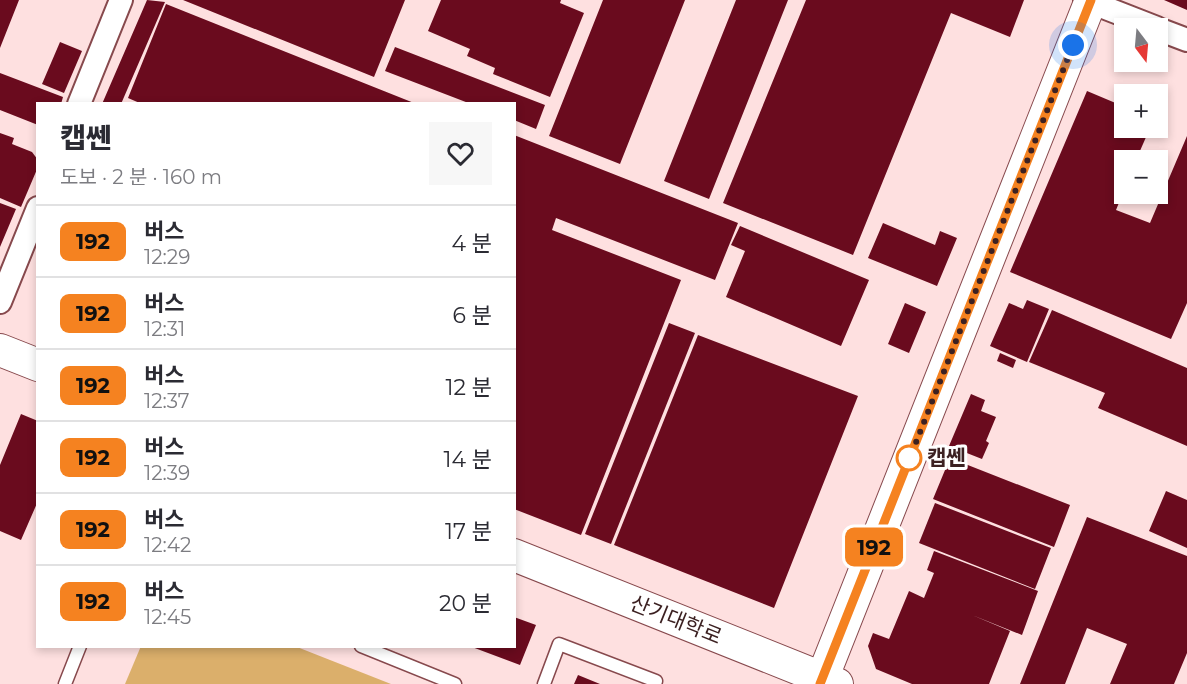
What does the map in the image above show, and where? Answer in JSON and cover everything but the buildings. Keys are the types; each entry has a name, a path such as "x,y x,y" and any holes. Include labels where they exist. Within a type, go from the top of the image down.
{"street":[{"path":"80,102 121,0"},
{"path":"826,682 1089,1 1130,18"},
{"path":"1168,33 1187,40"},
{"path":"0,302 36,213"},
{"path":"0,350 36,364"},
{"name":"산기대학로","path":"516,556 826,682"}],"lane":[{"path":"544,684 559,644 656,681"},
{"path":"65,684 79,648"},
{"path":"366,648 455,684"}],"shaded area":[{"path":"140,648 300,648 391,684 125,684"}],"bus line":[{"name":"192","path":"820,684 1091,0"}],"place":[{"name":"캡쎈","path":"909,458"}],"route":[{"path":"909,458 909,460 1073,45"}]}
